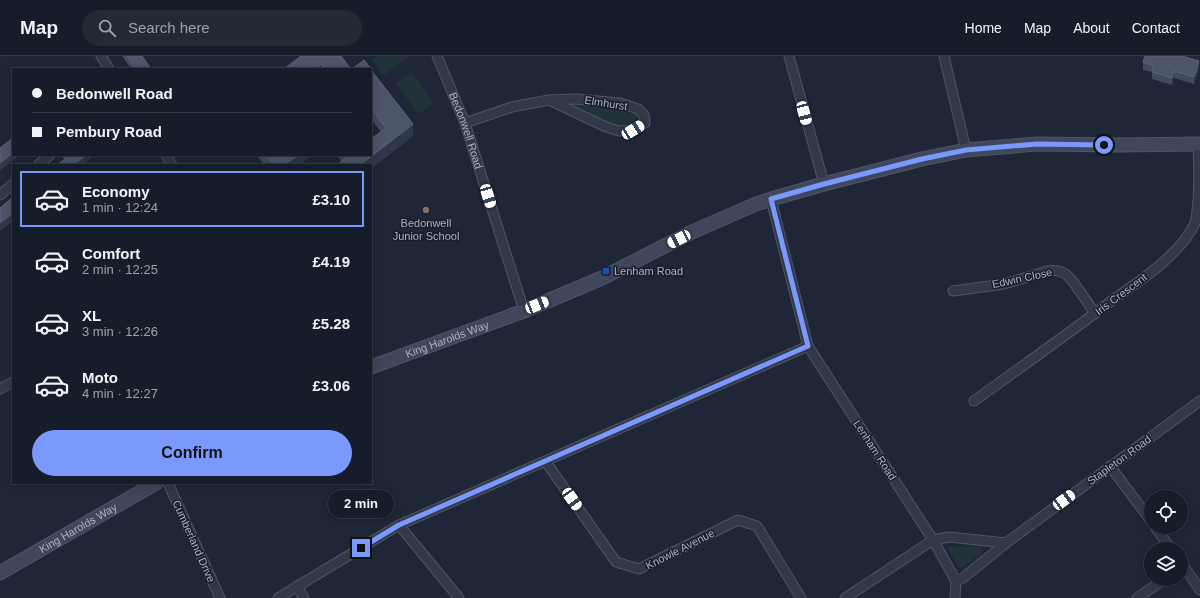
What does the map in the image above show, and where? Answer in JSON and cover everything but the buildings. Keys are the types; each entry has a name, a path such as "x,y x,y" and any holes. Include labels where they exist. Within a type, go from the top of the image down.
{"street":[{"path":"101,56 108,68"},
{"name":"Bedonwell Road","path":"437,56 465,123 524,310"},
{"path":"789,56 824,184"},
{"path":"944,56 966,150"},
{"name":"Elmhurst","path":"465,123 512,108 549,100 577,98 620,103 638,109 644,115 645,123 633,130 619,131 549,100"},
{"path":"524,310 602,278 692,232 771,199 922,159 966,150 1037,144 1199,144"},
{"name":"Iris Crescent","path":"974,401 1140,280 1172,254 1182,243 1194,225 1200,204 1199,144"},
{"path":"39,164 49,156"},
{"path":"0,195 12,185"},
{"name":"Lenham Road","path":"771,199 808,346 933,540 956,582"},
{"name":"Edwin Close","path":"953,291 1004,284 1047,271 1059,271 1070,277 1095,314"},
{"name":"King Harolds Way","path":"372,367 524,310"},
{"path":"278,598 399,525 546,462 808,346"},
{"path":"0,389 12,383"},
{"name":"Stapleton Road","path":"956,582 1006,543 1200,401"},
{"name":"Knowle Avenue","path":"546,462 616,562 639,569 738,520 757,526 801,598"},
{"path":"1110,466 1144,512"},
{"name":"King Harolds Way","path":"0,573 154,484"},
{"name":"Cumberland Drive","path":"168,484 220,598"},
{"path":"399,525 459,598"},
{"path":"845,598 933,540 949,537 1006,543"},
{"path":"1188,574 1200,590"},
{"path":"955,598 956,582"},
{"path":"297,586 304,598"},
{"path":"1136,598 1154,586"}],"shaded area":[{"path":"378,56 410,56 383,76 372,60"},
{"path":"412,72 434,103 418,114 396,83"},
{"path":"568,105 593,106 635,114 638,117 638,121 632,126 614,126"},
{"path":"951,546 979,547 982,549 982,553 962,568 959,568 948,549"}],"place":[{"name":"Bedonwell Junior School","path":"426,210"},
{"name":"Lenham Road","path":"606,271"}],"route":[{"path":"361,548 399,525 808,346 771,199 922,159 966,150 1037,144 1104,145"}]}
